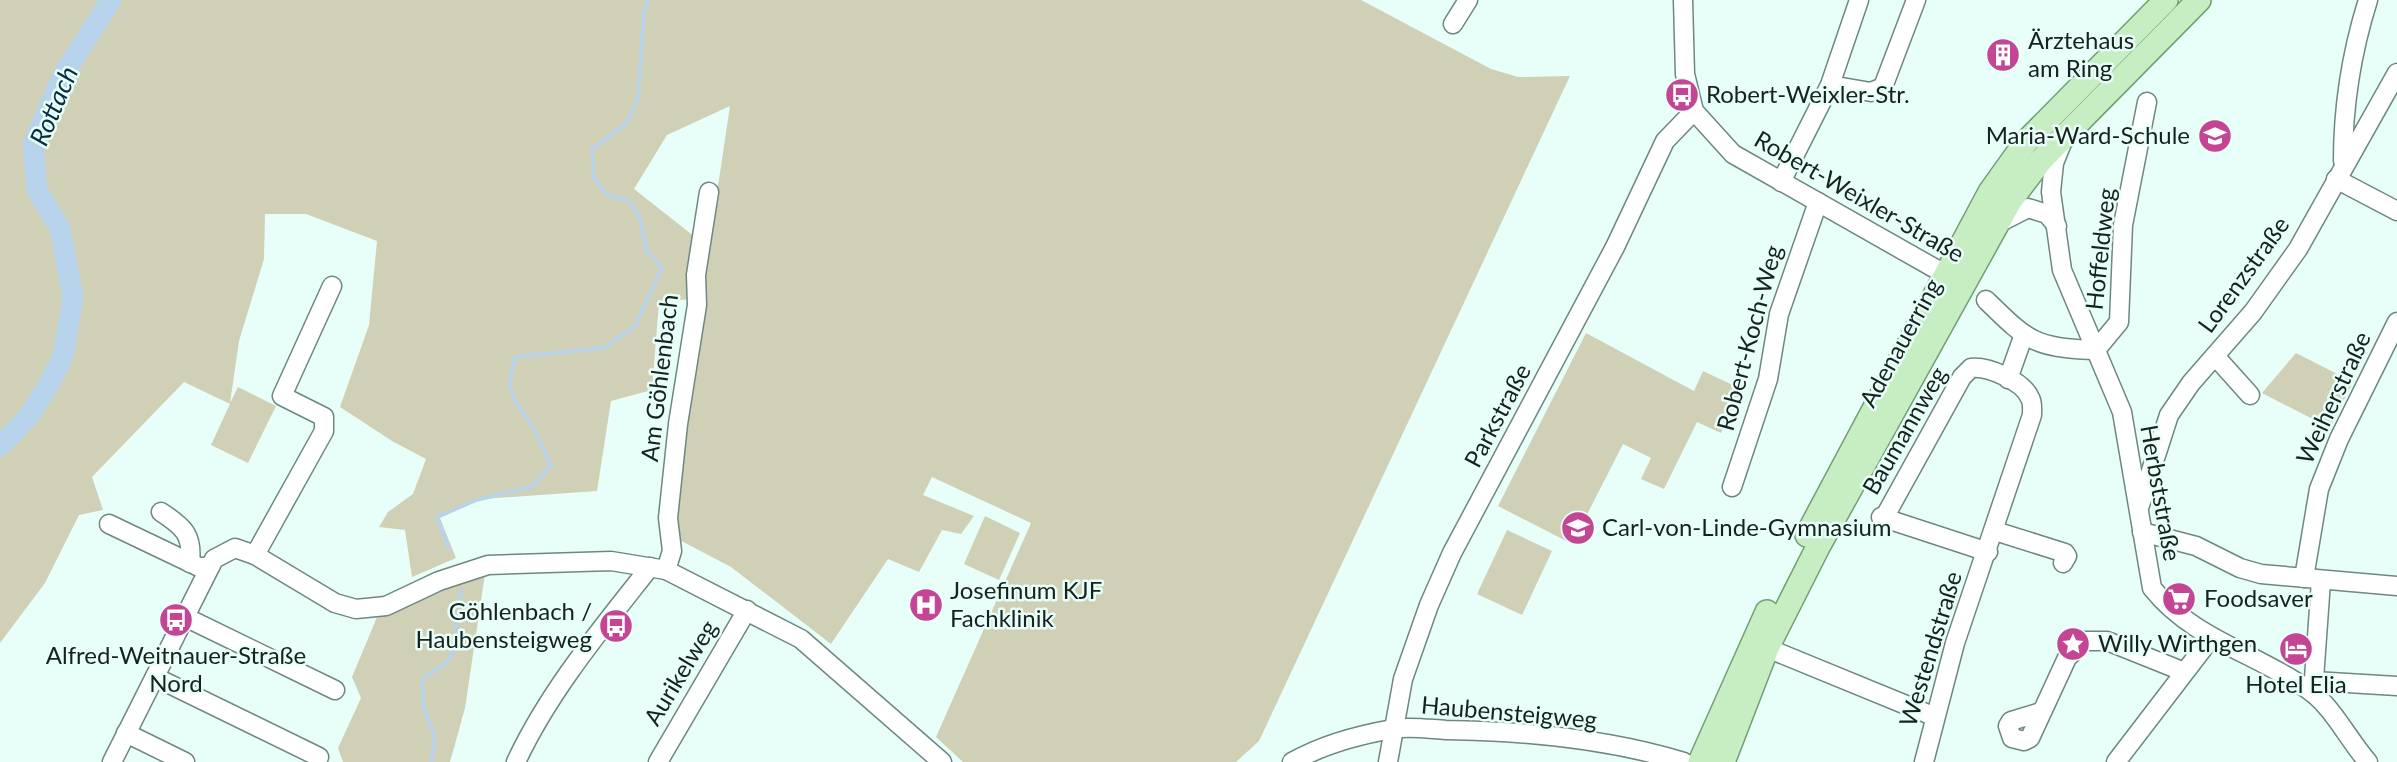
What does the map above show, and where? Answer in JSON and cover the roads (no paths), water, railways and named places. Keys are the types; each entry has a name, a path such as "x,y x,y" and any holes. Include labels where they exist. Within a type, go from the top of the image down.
{"main road":[{"name":"Adenauerring","path":"1723,762 1767,648 1954,279 1990,192 2025,143 2166,0"},
{"name":"Adenauerring","path":"1700,762 1752,643 1954,279 1997,224 2041,159 2192,7"}],"street":[{"path":"1453,24 1468,0"},
{"name":"Robert-Weixler-Straße","path":"1683,0 1685,74 1694,111 1733,154 1954,279"},
{"path":"1781,182 1830,85 1859,0"},
{"path":"1830,85 1871,92 1883,87 1916,0"},
{"path":"2166,0 2192,7"},
{"path":"2368,0 2346,87 2340,171 2397,211"},
{"name":"Lorenzstraße","path":"2139,508 2169,415 2253,312 2298,249 2397,73"},
{"name":"Hoffeldweg","path":"2094,351 2119,322 2123,225 2147,102"},
{"name":"Parkstraße","path":"1388,762 1403,679 1429,605 1452,553 1615,247 1665,141 1694,111"},
{"name":"Herbststraße","path":"2065,136 2054,163 2051,192 2062,270 2122,412 2152,588 2172,610 2211,638 2314,687 2397,686"},
{"name":"Am Göhlenbach","path":"658,568 672,551 668,517 678,424 696,305 696,275 709,192"},
{"name":"Robert-Koch-Weg","path":"1732,487 1768,379 1779,314 1818,202"},
{"path":"1997,224 2028,208 2047,214 2057,226"},
{"path":"255,555 324,431 324,417 282,396 332,286"},
{"path":"1986,299 2023,337 2057,348 2094,351"},
{"name":"Weiherstraße","path":"2314,687 2313,580 2319,489 2339,439 2397,322"},
{"path":"2008,379 2023,337"},
{"path":"2215,356 2250,395"},
{"name":"Baumannweg","path":"1988,552 1883,517 1962,377 1971,368 1983,367 2008,379"},
{"name":"Westendstraße","path":"1924,762 1933,716 2032,415 2032,400 2027,391 2008,379"},
{"path":"161,512 184,530 192,544 190,563"},
{"path":"109,524 190,563 212,563"},
{"path":"1995,531 2065,552 2067,556 2063,563"},
{"path":"2142,532 2196,546 2250,571 2313,580 2397,586"},
{"path":"112,762 212,563 235,548 255,555 335,603 356,609 386,606 439,581 488,565 611,561 658,568 801,639 940,761"},
{"path":"611,561 622,578 627,594"},
{"path":"516,762 534,725 627,594 658,568"},
{"name":"Aurikelweg","path":"658,762 747,610"},
{"path":"185,617 335,690"},
{"path":"2116,762 2182,671 2211,638"},
{"path":"2042,712 2067,658 2084,641 2108,641 2182,671"},
{"path":"1767,648 1933,716"},
{"path":"155,677 319,757"},
{"path":"2314,687 2368,762"},
{"name":"Haubensteigweg","path":"1292,762 1315,749 1395,729 1479,730 1560,737 1660,755 1684,762"},
{"path":"126,733 185,762"}],"waterway":[{"name":"Rottach","path":"0,446 28,417 63,356 73,298 60,229 37,190 33,145 63,75 111,0"},
{"path":"449,549 437,517 477,500 532,487 551,465 534,429 512,394 511,379 515,357 604,348 635,326 662,268 646,250 640,218 629,201 606,194 594,178 592,149 626,124 638,98 644,11 649,0"},
{"path":"431,762 435,737 424,710 422,679 445,664 459,643 454,613 462,591"}],"place":[{"name":"Ärztehaus am Ring","path":"2003,55"},
{"name":"Robert-Weixler-Str.","path":"1682,95"},
{"name":"Maria-Ward-Schule","path":"2215,136"},
{"name":"Carl-von-Linde-Gymnasium","path":"1578,528"},
{"name":"Foodsaver","path":"2179,599"},
{"name":"Josefinum KJF Fachklinik","path":"926,605"},
{"name":"Alfred-Weitnauer-Straße Nord","path":"176,620"},
{"name":"Göhlenbach / Haubensteigweg","path":"616,626"},
{"name":"Willy Wirthgen","path":"2073,644"},
{"name":"Hotel Elia","path":"2296,649"}]}
